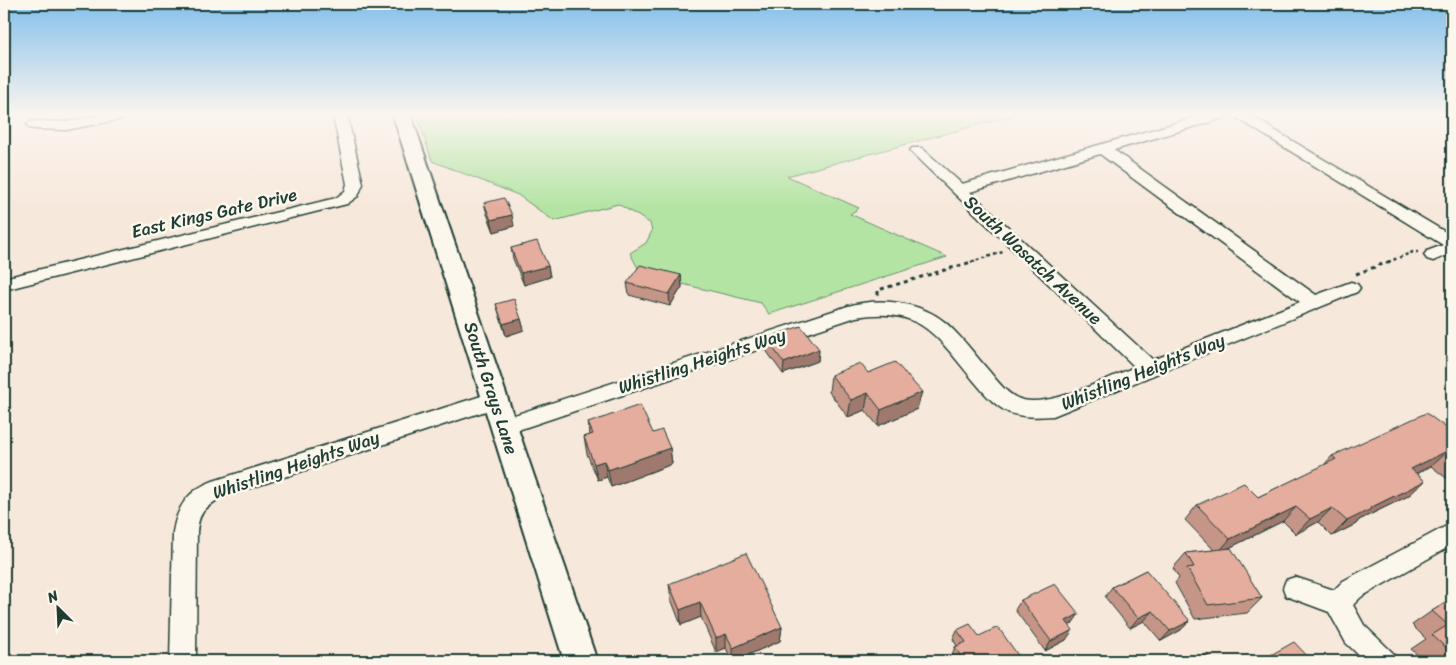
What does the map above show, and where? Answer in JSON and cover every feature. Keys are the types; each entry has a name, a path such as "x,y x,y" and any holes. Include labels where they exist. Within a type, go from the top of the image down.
{"street":[{"name":"East Kings Gate Drive","path":"4,284 341,201 352,193 355,184 347,146"},
{"name":"South Grays Lane","path":"412,146 581,661"},
{"path":"959,190 1113,146"},
{"path":"1291,146 1452,243"},
{"path":"1103,149 1314,303"},
{"name":"South Wasatch Avenue","path":"917,151 1150,369"},
{"path":"1433,255 1452,247"},
{"name":"Whistling Heights Way","path":"503,428 854,311 879,308 913,313 932,322 1000,397 1016,407 1053,408 1351,288"},
{"name":"Whistling Heights Way","path":"183,661 185,532 187,518 195,502 213,491 494,400"},
{"path":"1338,603 1352,589 1452,534"},
{"path":"1295,588 1338,603 1355,634 1383,661"}],"path":[{"path":"879,308 878,290 1020,247"},
{"path":"1351,288 1350,277 1413,252 1433,255"}],"green space":[{"path":"427,146 899,146 787,176 859,208 850,214 947,257 769,314 761,303 641,274 630,253 646,243 652,231 650,223 618,204 554,221 518,195 432,161"}],"building":[{"path":"504,198 512,215 491,220 484,203"},
{"path":"537,241 548,266 521,273 511,248"},
{"path":"640,265 681,275 669,294 627,283"},
{"path":"514,299 521,319 503,324 496,304"},
{"path":"801,326 819,349 784,363 766,338"},
{"path":"895,362 922,392 881,410 868,393 851,400 831,375 860,363 868,373"},
{"path":"640,405 653,433 662,430 670,448 608,470 604,461 594,464 584,437 593,434 588,423"},
{"path":"1426,413 1452,432 1452,455 1447,451 1411,469 1425,481 1347,521 1332,508 1310,519 1296,507 1230,539 1197,505 1244,483 1258,497 1336,459 1332,456"},
{"path":"1231,548 1262,598 1208,605 1187,568 1194,567 1186,553"},
{"path":"746,553 782,627 733,648 726,634 716,638 700,602 680,610 669,584"},
{"path":"1146,570 1190,621 1170,631 1153,611 1138,618 1112,587"},
{"path":"1055,584 1079,614 1066,621 1073,630 1051,641 1021,600"},
{"path":"1452,599 1452,653 1432,635 1448,625 1432,611"},
{"path":"970,624 979,636 998,627 1022,661 964,661 955,647 966,642 957,630"},
{"path":"1294,642 1312,661 1260,661"},
{"path":"1207,654 1213,661 1194,661"}]}
